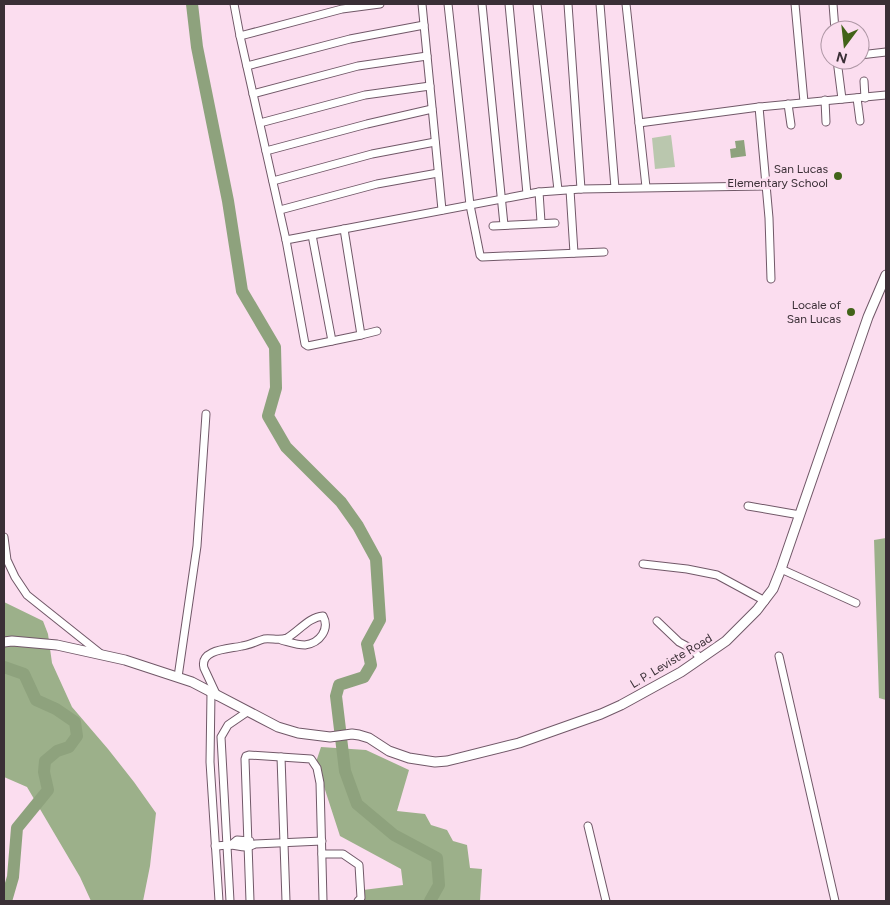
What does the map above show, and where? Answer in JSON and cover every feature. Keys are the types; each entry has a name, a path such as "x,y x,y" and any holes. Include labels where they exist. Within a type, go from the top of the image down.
{"main road":[{"name":"L. P. Leviste Road","path":"4,642 48,644 125,660 192,682 246,712 278,727 330,737 359,735 369,738 389,752 409,758 435,762 519,743 621,706 702,659 726,641 765,601 773,589 868,317 886,275"}],"street":[{"path":"235,4 240,36 280,210 305,344 308,346 377,331"},
{"path":"240,36 342,9 380,4"},
{"path":"422,4 442,210"},
{"path":"448,4 470,205 481,256 604,252"},
{"path":"482,4 504,226"},
{"path":"509,4 527,194"},
{"path":"537,4 558,190"},
{"path":"568,4 582,189"},
{"path":"600,4 615,188"},
{"path":"626,4 646,187"},
{"path":"795,4 804,102"},
{"path":"833,4 834,20"},
{"path":"247,66 350,38 424,26"},
{"path":"870,54 886,52"},
{"path":"253,94 358,66 427,56"},
{"path":"838,70 842,99"},
{"path":"864,81 865,98"},
{"path":"260,123 365,95 430,86"},
{"path":"639,123 759,107 886,95"},
{"path":"857,98 860,121"},
{"path":"825,100 826,122"},
{"path":"788,104 791,125"},
{"path":"759,107 771,279"},
{"path":"266,151 432,109"},
{"path":"273,181 372,154 435,142"},
{"path":"280,210 377,184 438,173"},
{"path":"286,240 539,192 646,187 766,186"},
{"path":"570,190 574,253"},
{"path":"539,192 541,222"},
{"path":"493,226 541,222 555,223"},
{"path":"344,229 362,335"},
{"path":"312,235 332,341"},
{"path":"178,677 198,546 206,414"},
{"path":"748,506 800,515"},
{"path":"4,538 8,560 15,577 27,595 101,654"},
{"path":"643,564 687,569 717,575 765,601"},
{"path":"781,569 856,603"},
{"path":"219,901 210,736 214,695 203,665 206,657 213,652 253,644 262,640 281,640 302,645 314,642 321,637 325,630 325,618 323,616 316,617 281,640"},
{"path":"657,621 679,642 702,659"},
{"path":"779,656 835,901"},
{"path":"230,901 229,845 221,737 228,725 246,712"},
{"path":"210,736 221,737"},
{"path":"250,901 251,843 246,757 249,755 311,759 317,768 320,783 323,901"},
{"path":"281,757 286,901"},
{"path":"588,826 606,901"},
{"path":"215,846 229,845 240,848 251,843 322,841"},
{"path":"322,854 343,854 359,865 361,898 358,901"}],"shaded area":[{"path":"671,135 675,167 655,169 652,138"},
{"path":"744,140 746,156 731,158 730,149 736,148 735,141"},
{"path":"886,538 886,700 879,698 874,540"},
{"path":"4,602 43,621 48,634 52,663 72,707 108,749 156,813 150,866 143,901 91,901 80,877 27,787 4,777"},
{"path":"321,747 366,750 409,770 397,811 425,814 431,825 447,830 453,841 467,845 470,868 482,869 480,901 364,901 363,890 403,885 401,869 340,836 316,762"}],"waterway":[{"path":"192,4 197,47 228,201 242,291 275,347 276,388 268,416 286,447 341,502 358,526 376,559 380,620 367,644 371,665 364,677 339,685 336,696 345,771 357,804 394,835 437,858 439,885 430,901"},
{"path":"4,667 24,674 36,700 56,709 75,722 77,736 69,747 57,751 45,761 44,772 48,790 17,828 13,877 6,901"}],"place":[{"name":"San Lucas Elementary School","path":"838,176"},
{"name":"Locale of San Lucas","path":"851,312"}]}
